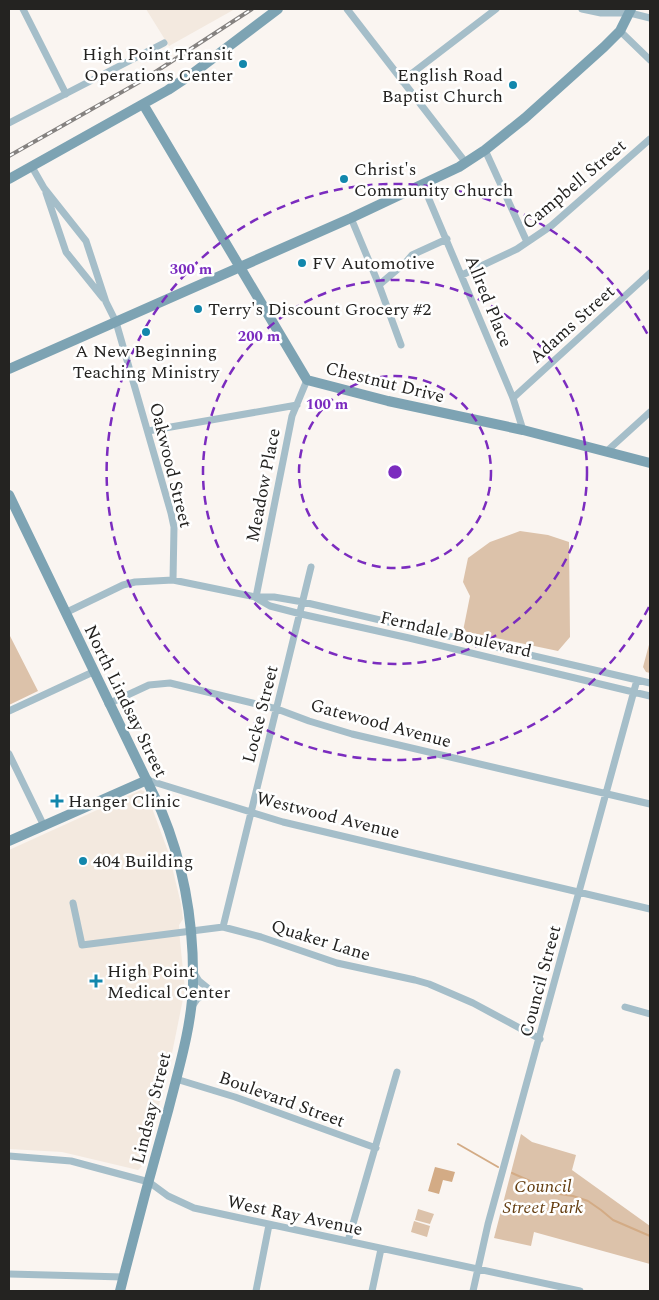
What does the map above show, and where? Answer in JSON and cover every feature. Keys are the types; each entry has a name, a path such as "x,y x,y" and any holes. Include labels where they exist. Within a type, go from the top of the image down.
{"main road":[{"path":"9,179 143,104 192,74 278,9"},
{"path":"9,369 351,218 466,163 485,150 563,84 620,31 630,11"},
{"name":"Chestnut Drive","path":"143,104 307,380 406,405 523,430 650,463"},
{"name":"North Lindsay Street","path":"9,495 108,704 161,810 175,848 186,894 190,930"},
{"path":"9,841 147,780"},
{"name":"Lindsay Street","path":"120,1291 176,1079 191,1010 193,984 190,930"}],"street":[{"path":"23,9 66,94"},
{"path":"347,9 466,163"},
{"path":"402,81 496,9"},
{"path":"582,9 601,13 630,11 650,18"},
{"path":"620,31 650,60"},
{"path":"9,123 164,43"},
{"name":"Campbell Street","path":"462,276 527,242 558,221 650,139"},
{"path":"485,150 527,242"},
{"name":"Oakwood Street","path":"32,167 44,188 86,240 106,302 116,322 174,527 173,580"},
{"name":"Allred Place","path":"423,184 513,398 523,430"},
{"name":"Oakwood Street","path":"44,188 66,252 106,302"},
{"path":"351,218 401,345"},
{"path":"379,286 412,255 447,239"},
{"name":"Adams Street","path":"513,398 650,273"},
{"name":"Meadow Place","path":"256,597 292,416 307,380"},
{"path":"148,431 297,405"},
{"path":"607,451 650,412"},
{"name":"Locke Street","path":"223,927 311,567"},
{"name":"Ferndale Boulevard","path":"65,613 123,584 173,580 256,597 274,597 303,602 650,683"},
{"name":"Ferndale Boulevard","path":"256,597 270,606 301,614 650,696"},
{"path":"9,711 93,672"},
{"name":"Council Street","path":"473,1291 488,1224 637,680"},
{"name":"Gatewood Avenue","path":"108,704 150,686 166,683 277,709 352,734 650,804"},
{"path":"9,754 44,826"},
{"name":"Westwood Avenue","path":"147,780 251,812 366,842 650,909"},
{"name":"Quaker Lane","path":"73,903 82,945 223,927 261,937 337,963 429,984 474,1003 540,1039"},
{"path":"191,1010 197,999 210,990 199,982 192,969"},
{"path":"625,1007 650,1014"},
{"path":"348,1241 397,1072"},
{"name":"Boulevard Street","path":"176,1079 235,1097 376,1148"},
{"name":"West Ray Avenue","path":"9,1156 72,1161 149,1182 168,1196 194,1208 580,1291"},
{"path":"256,1291 269,1224"},
{"path":"372,1291 381,1249"},
{"path":"9,1274 124,1277"}],"shaded area":[{"path":"146,9 235,9 169,46"},
{"name":"High Point Medical Center","path":"141,790 144,791 152,808 169,854 181,904 183,919 179,925 185,989 169,1068 143,1165 138,1170 62,1152 9,1149 9,850"},
{"path":"435,1167 455,1172 452,1182 443,1180 439,1194 428,1191"}],"green space":[{"path":"520,531 548,535 569,542 570,637 558,651 463,631 470,596 463,582 468,558 490,542"},
{"path":"9,634 38,691 9,705"},
{"path":"650,641 650,673 646,672 643,667"},
{"name":"Council Street Park","path":"521,1134 532,1142 576,1155 572,1170 650,1226 650,1264 534,1232 531,1246 494,1238"},
{"path":"418,1209 434,1214 430,1224 415,1220"},
{"path":"414,1221 430,1226 427,1237 411,1232"}],"waterway":[{"path":"458,1144 498,1167"},
{"path":"512,1173 559,1194 588,1201 613,1220 650,1236"}],"railway":[{"path":"9,156 143,80 252,9"}],"place":[{"name":"High Point Transit Operations Center","path":"243,64"},
{"name":"English Road Baptist Church","path":"513,85"},
{"name":"Christ's Community Church","path":"344,179"},
{"name":"FV Automotive","path":"302,263"},
{"name":"Terry's Discount Grocery #2","path":"198,309"},
{"name":"A New Beginning Teaching Ministry","path":"146,332"},
{"name":"Hanger Clinic","path":"57,801"},
{"name":"404 Building","path":"83,861"},
{"name":"High Point Medical Center","path":"96,981"}]}
